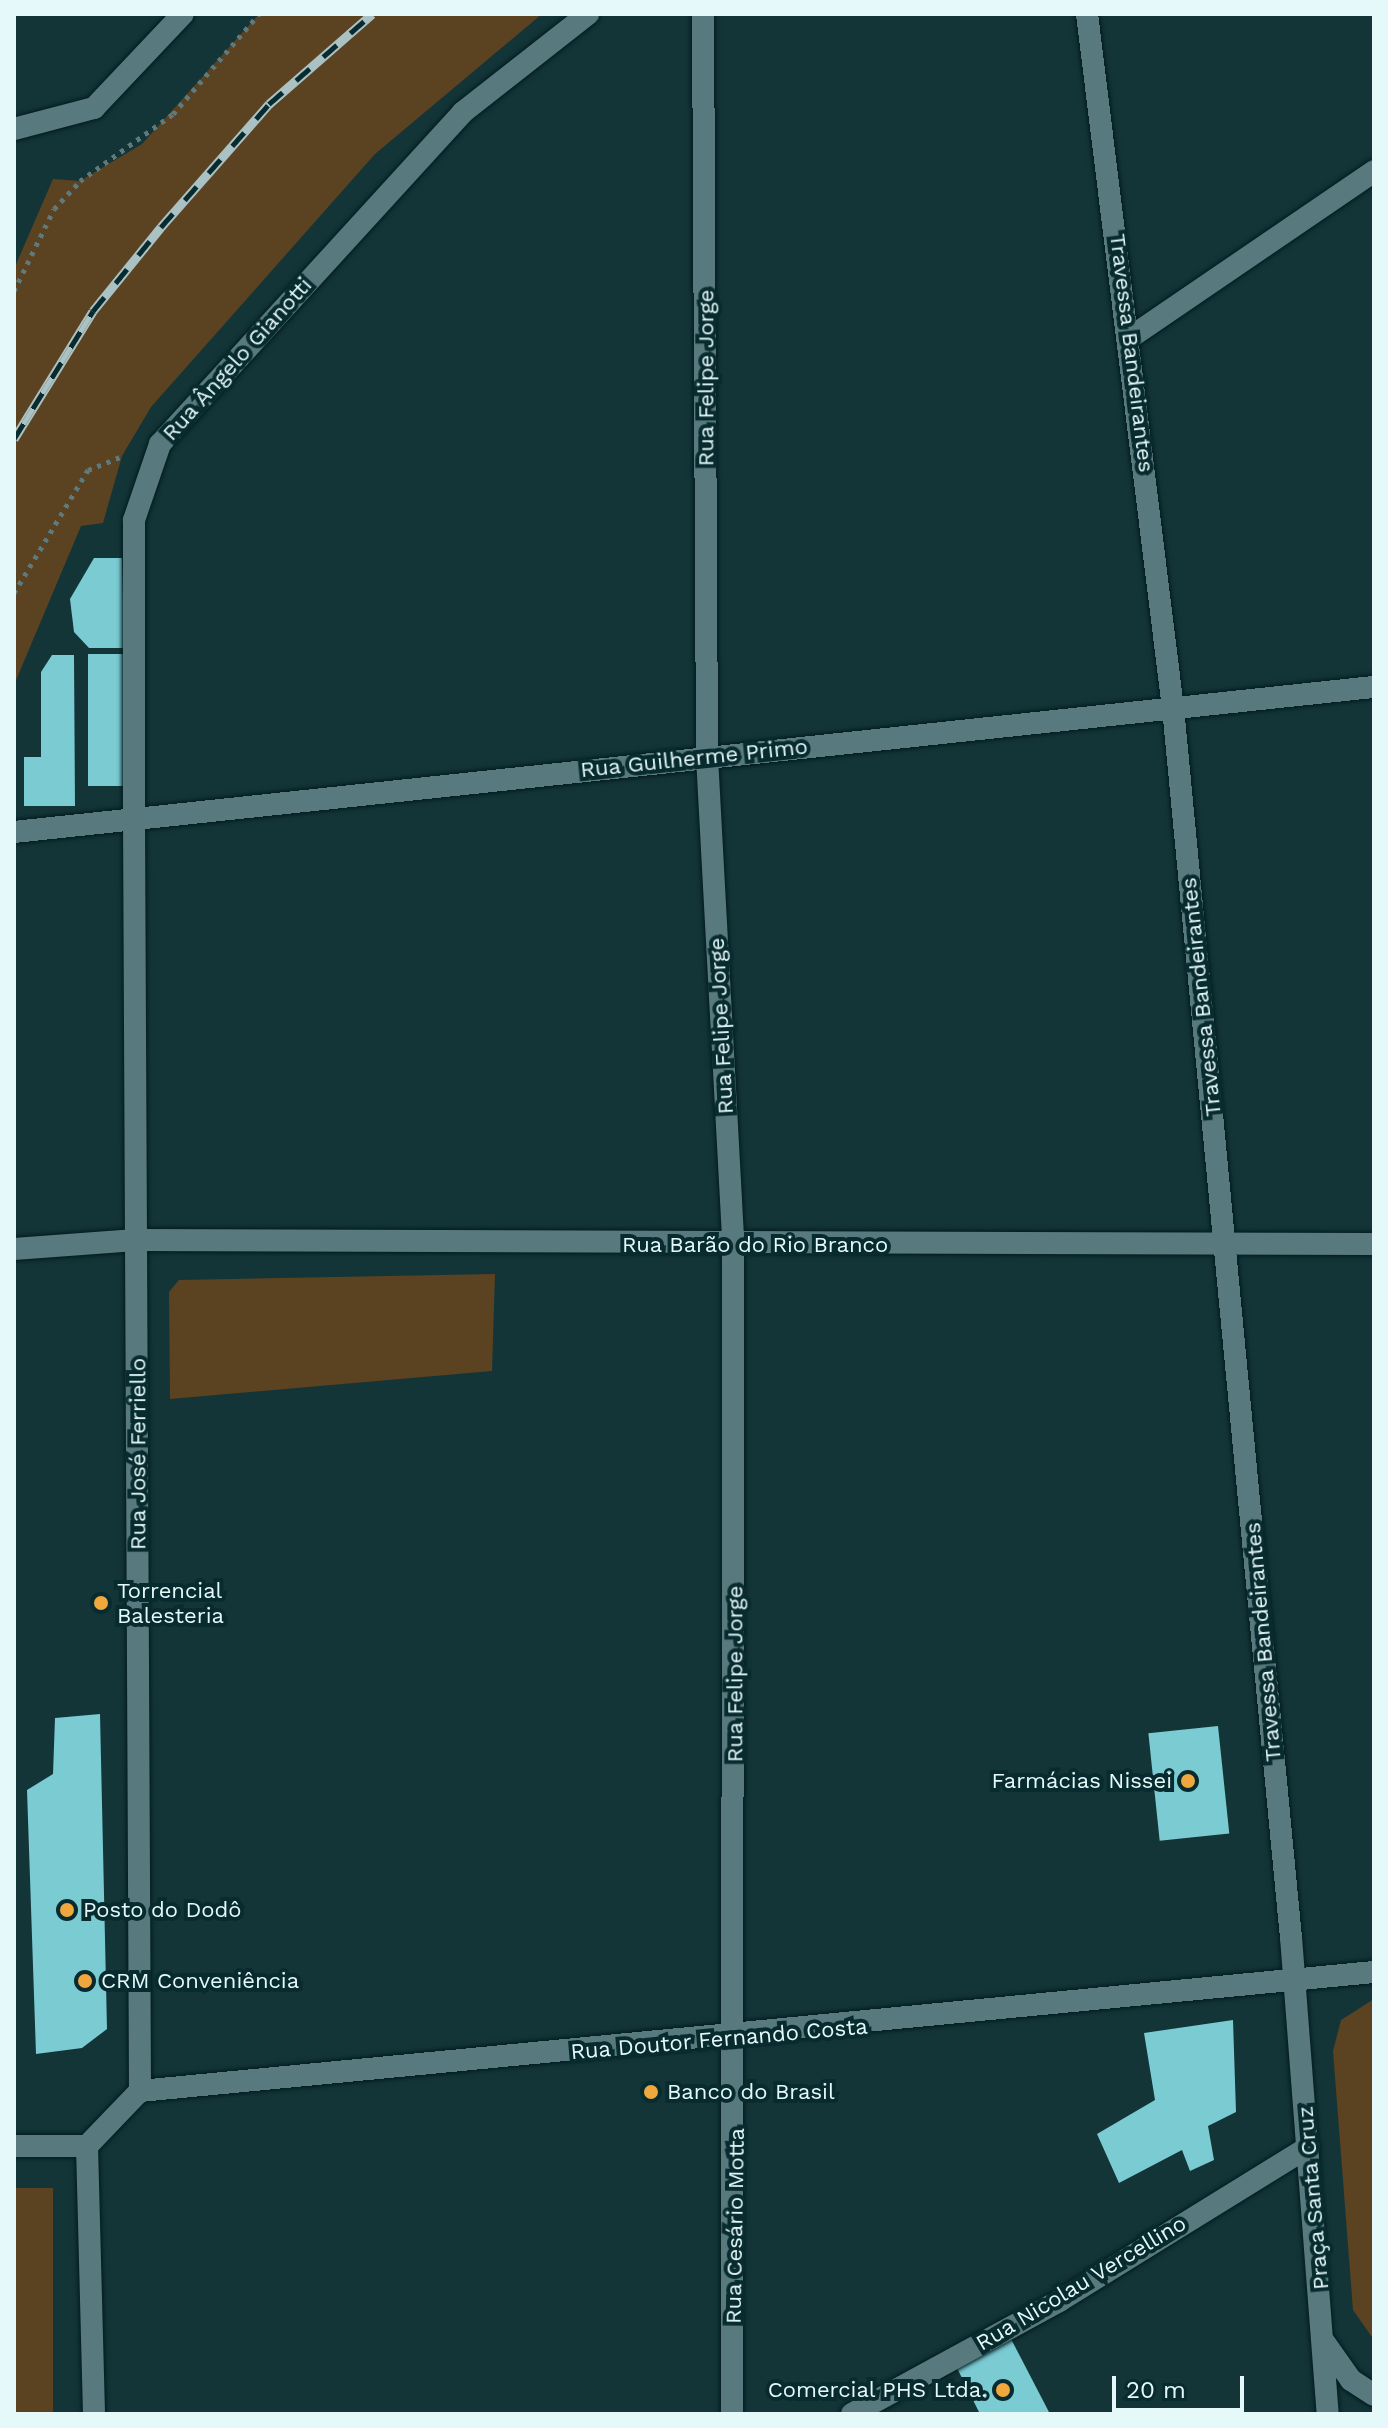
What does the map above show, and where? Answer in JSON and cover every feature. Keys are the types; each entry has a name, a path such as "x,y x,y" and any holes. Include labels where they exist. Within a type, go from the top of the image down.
{"street":[{"path":"14,129 94,108 183,14"},
{"name":"Rua Ângelo Gianotti","path":"134,817 134,520 149,468 174,425 463,112 588,14"},
{"name":"Rua Felipe Jorge","path":"703,14 707,757 733,1244 737,2038"},
{"name":"Travessa Bandeirantes","path":"1087,14 1131,337 1173,708 1295,1983"},
{"path":"1131,337 1374,171"},
{"name":"Rua Guilherme Primo","path":"14,832 1374,687"},
{"name":"Rua José Ferriello","path":"134,817 140,2091"},
{"name":"Rua Barão do Rio Branco","path":"14,1249 136,1240 1225,1248 1374,1244"},
{"name":"Rua Doutor Fernando Costa","path":"140,2091 737,2038 1295,1983 1374,1972"},
{"name":"Praça Santa Cruz","path":"1295,1983 1325,2343 1328,2414"},
{"name":"Rua Cesário Motta","path":"732,2414 737,2038"},
{"path":"94,2414 87,2146 140,2091"},
{"path":"14,2146 87,2146"},
{"name":"Rua Nicolau Vercellino","path":"852,2414 1059,2301 1308,2147"},
{"path":"1325,2343 1351,2380 1374,2395"}],"path":[{"path":"14,291 54,209 80,181 130,153 173,114 259,14"},
{"path":"14,593 88,470 122,456 149,468"}],"shaded area":[{"path":"259,14 542,14 375,154 151,407 122,456 103,523 81,526 14,685 14,269 53,179 80,181 142,144"},
{"path":"495,1274 492,1371 170,1399 169,1292 179,1280"},
{"path":"1374,1999 1374,2340 1353,2310 1333,2051 1341,2020"},
{"path":"14,2188 53,2188 53,2414 14,2414"}],"building":[{"path":"94,558 122,558 124,648 89,648 74,632 70,599"},
{"path":"88,654 123,654 123,786 88,786"},
{"path":"52,655 74,655 75,806 24,806 24,757 41,757 41,672"},
{"name":"Posto do Dodô","path":"100,1714 107,2029 82,2048 36,2054 27,1790 53,1774 55,1718"},
{"name":"Farmácias Nissei","path":"1218,1726 1229,1833 1160,1841 1148,1733"},
{"path":"1233,2020 1236,2112 1208,2126 1214,2160 1190,2171 1182,2150 1119,2183 1097,2134 1155,2100 1144,2033"},
{"name":"Comercial PHS Ltda.","path":"1010,2337 1050,2414 980,2414 956,2366"}],"railway":[{"path":"14,439 93,311 161,227 269,104 372,14"}],"place":[{"name":"Torrencial Balesteria","path":"101,1603"},
{"name":"Farmácias Nissei","path":"1188,1781"},
{"name":"Posto do Dodô","path":"67,1910"},
{"name":"CRM Conveniência","path":"85,1981"},
{"name":"Banco do Brasil","path":"651,2092"},
{"name":"Comercial PHS Ltda.","path":"1003,2390"}]}
